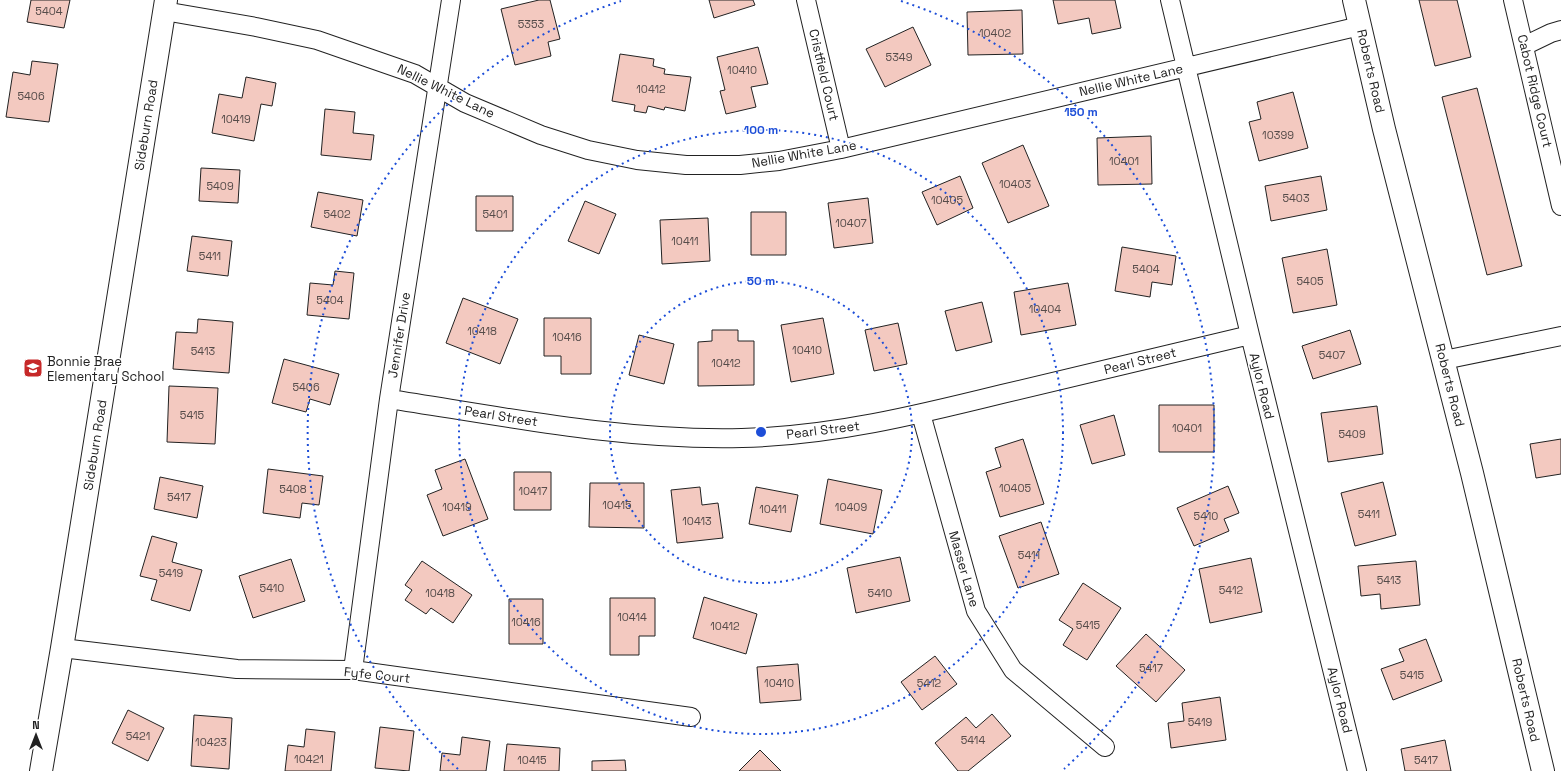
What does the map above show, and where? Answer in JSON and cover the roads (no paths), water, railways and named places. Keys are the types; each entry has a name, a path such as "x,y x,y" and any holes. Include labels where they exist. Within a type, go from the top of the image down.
{"main road":[{"name":"Roberts Road","path":"1354,0 1384,129 1444,360 1543,771"},
{"name":"Sideburn Road","path":"41,771 165,5"}],"street":[{"name":"Jennifer Drive","path":"353,670 389,399 451,0"},
{"name":"Cristfield Court","path":"806,0 841,149"},
{"name":"Aylor Road","path":"1170,0 1250,335 1357,771"},
{"name":"Cabot Ridge Court","path":"1513,0 1561,206"},
{"name":"Nellie White Lane","path":"165,5 317,40 415,74 466,103 541,135 588,150 637,160 686,165 740,165 779,161 841,149 1360,26"},
{"path":"1524,46 1551,33 1561,30"},
{"name":"Pearl Street","path":"389,399 599,431 696,439 793,435 862,426 921,414 1250,335"},
{"path":"1444,360 1561,336"},
{"name":"Masser Lane","path":"921,414 976,611 1013,670 1105,747"},
{"name":"Fyfe Court","path":"62,648 237,669 353,670 691,717"}],"place":[{"name":"Bonnie Brae Elementary School","path":"33,368"}]}
